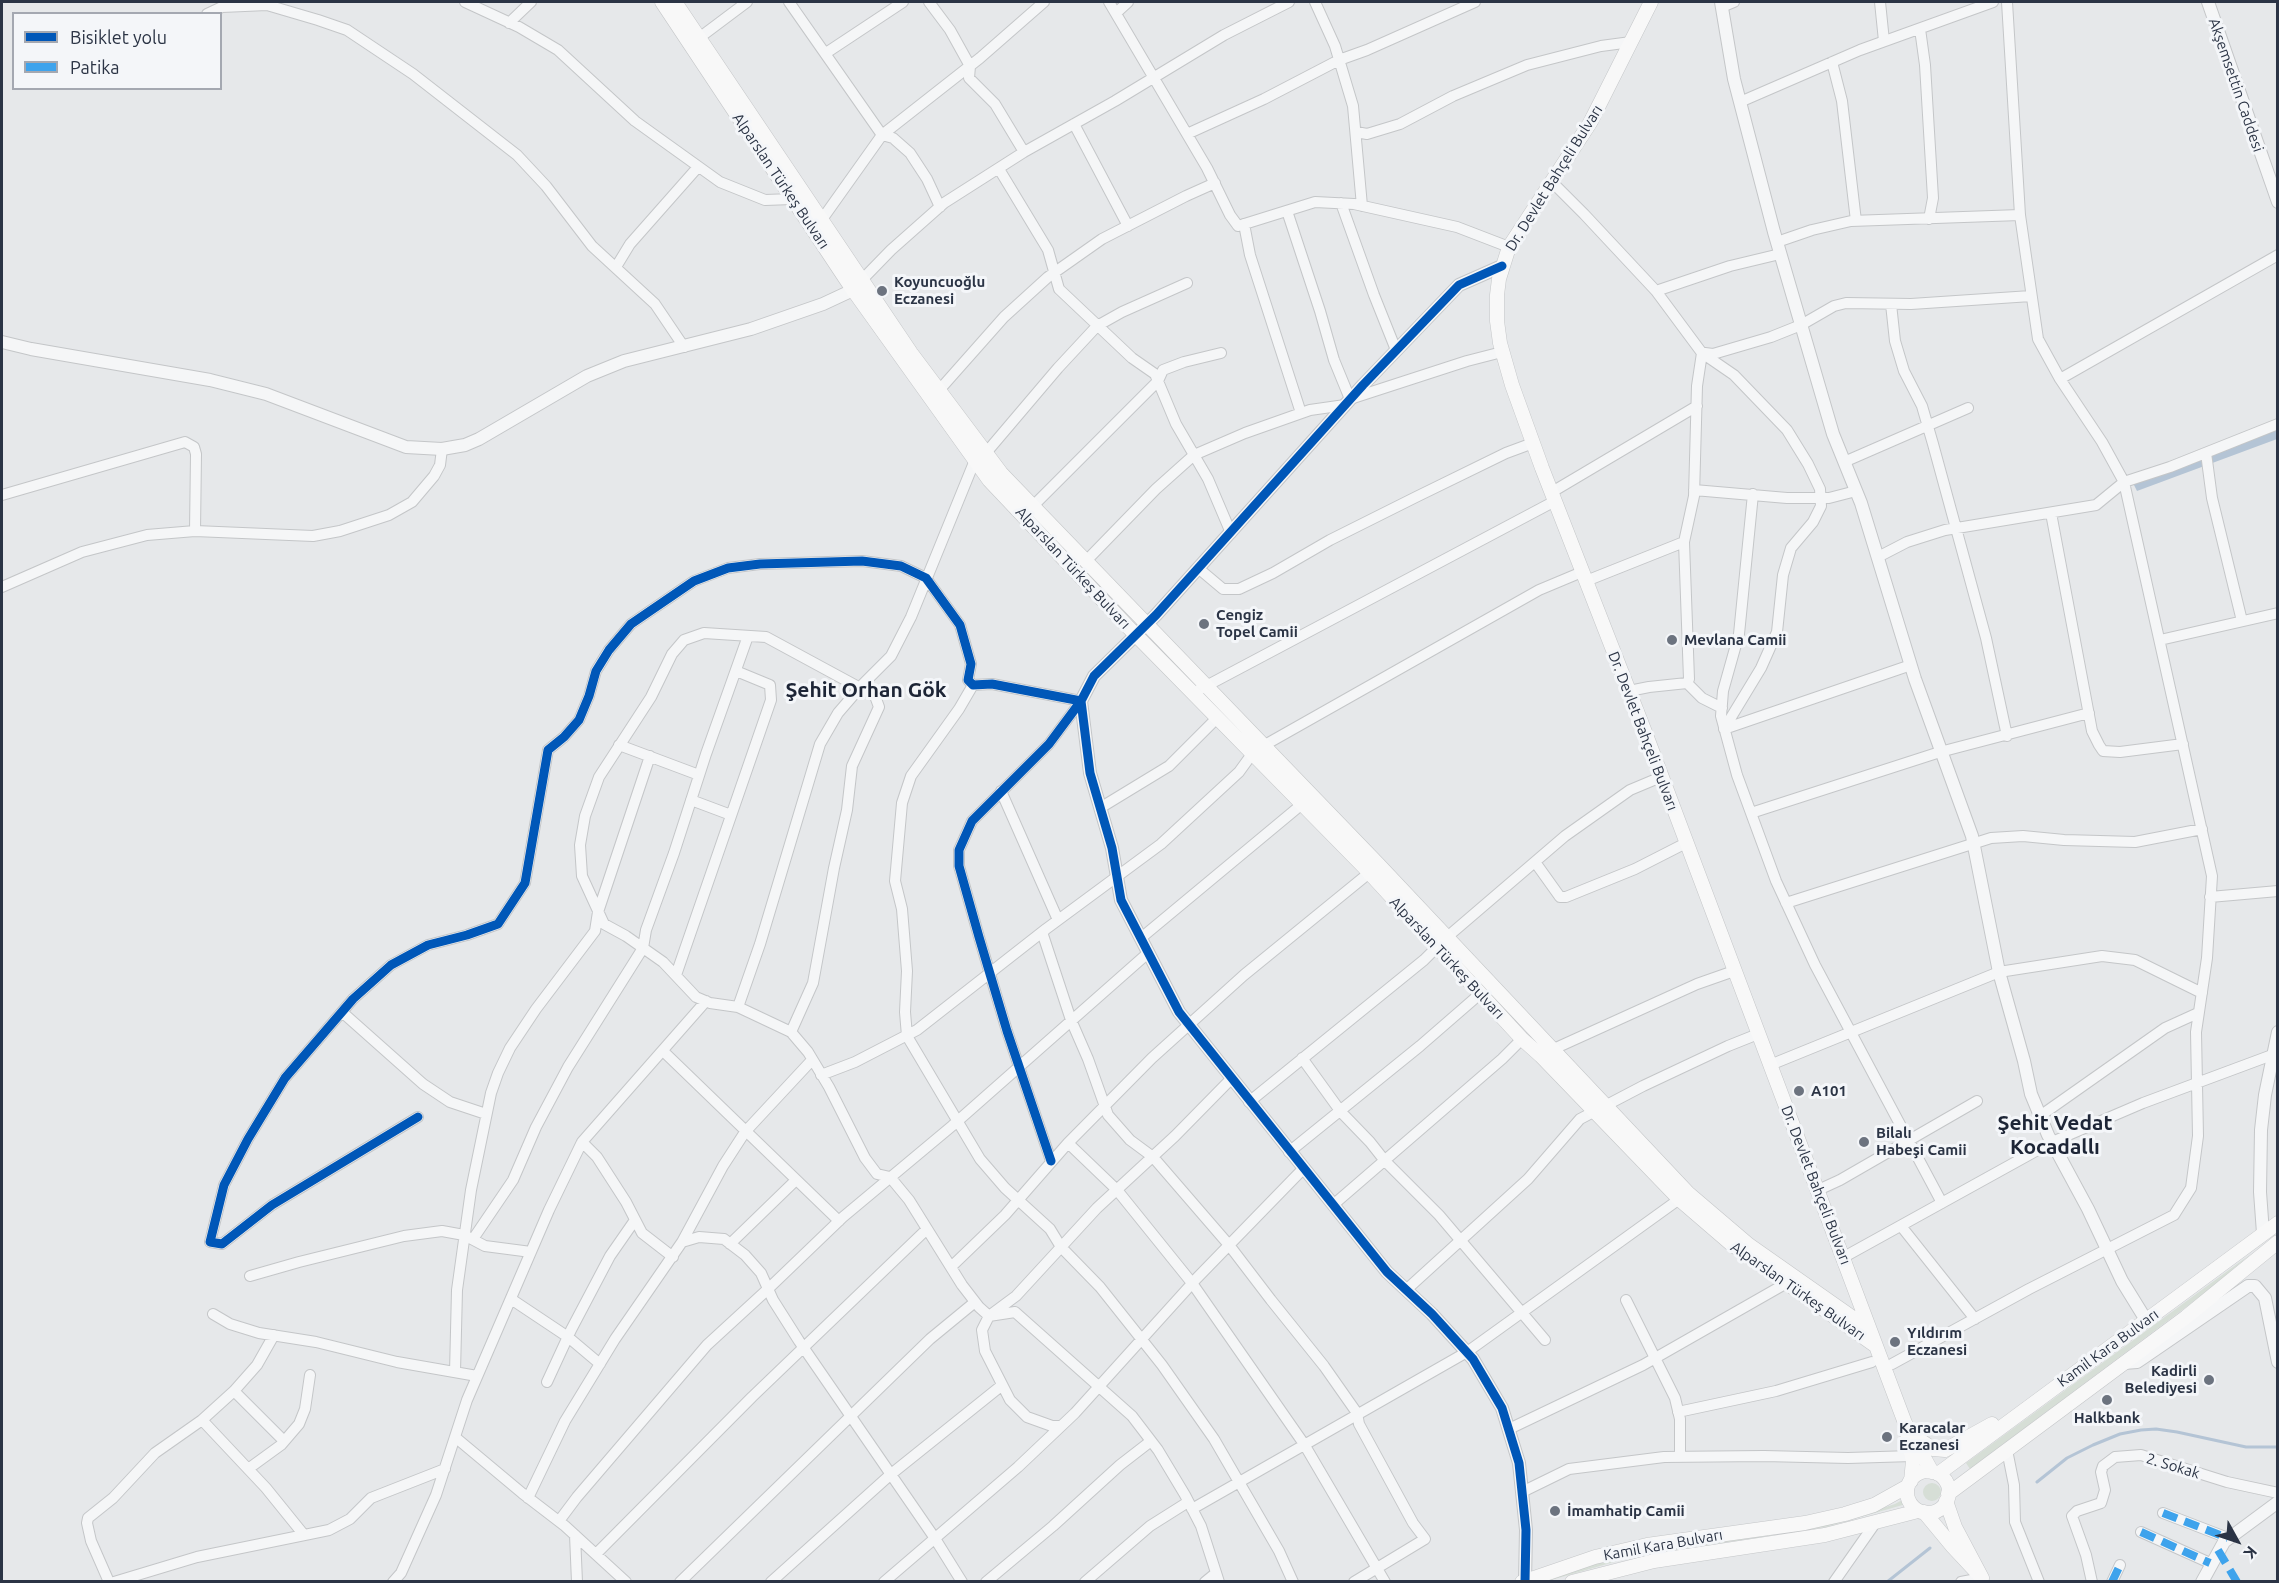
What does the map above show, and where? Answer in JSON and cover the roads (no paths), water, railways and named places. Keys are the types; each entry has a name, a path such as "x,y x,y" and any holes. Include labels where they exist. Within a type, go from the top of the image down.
{"main road":[{"name":"Alparslan Türkeş Bulvarı","path":"662,2 694,41 857,285 980,457 1033,506 1147,625 1199,690 1217,718 1258,750"},
{"name":"Alparslan Türkeş Bulvarı","path":"675,2 694,41 792,199 818,226"},
{"name":"Dr. Devlet Bahçeli Bulvarı","path":"1651,2 1602,104 1509,247 1502,266 1497,295 1497,321 1502,352 1533,443 1629,691 1816,1191 1844,1257 1905,1423 1935,1473"},
{"name":"Alparslan Türkeş Bulvarı","path":"980,457 989,480 1136,635 1199,690 1258,750 1374,869 1600,1110 1730,1243 1791,1281 1876,1346"},
{"name":"Alparslan Türkeş Bulvarı","path":"1443,943 1481,993 1522,1039 1546,1053"},
{"name":"Kamil Kara Bulvarı","path":"1935,1473 2270,1228"},
{"name":"Kamil Kara Bulvarı","path":"1947,1498 2007,1450 2194,1311 2277,1243"},
{"path":"1913,1435 1933,1449 1945,1450 2048,1392"},
{"path":"1905,1423 1912,1456 1908,1499 1984,1580"},
{"path":"1909,1484 1919,1473 1935,1473 1946,1481 1947,1498 1958,1534 1984,1580"},
{"name":"Kamil Kara Bulvarı","path":"1524,1581 1595,1557 1647,1545 1845,1514 1874,1505 1909,1484"},
{"path":"1921,1511 1936,1510 1947,1498"},
{"name":"Kamil Kara Bulvarı","path":"1572,1581 1637,1564 1803,1539 1921,1511"}],"street":[{"path":"465,2 509,22 558,50 635,121 720,182 765,200 792,199"},
{"path":"509,22 531,2"},
{"path":"694,41 747,2"},
{"path":"789,2 882,135 893,138 910,153 927,179 940,207"},
{"path":"826,53 903,2"},
{"path":"929,2 950,30 970,66 969,78 995,104 1024,152"},
{"path":"1109,2 1238,226 1315,202 1341,203 1457,227 1509,247"},
{"path":"1116,13 1128,2"},
{"path":"1262,2 1267,13"},
{"path":"2,342 210,380 266,394 406,447 442,449 465,445 587,376 624,361 751,329 823,304 857,285 891,250 940,207 1024,152 1224,35 1289,2"},
{"path":"1316,2 1339,60 1353,106 1362,206"},
{"path":"1187,134 1264,99 1339,60 1475,2"},
{"path":"1734,2 1721,4 1740,102 1779,248 1833,434 1856,491 1940,752 1974,844 1999,972 2024,1060 2031,1094 2052,1142 2122,1281 2146,1320"},
{"path":"1880,2 1884,41"},
{"path":"1740,102 1884,41 1993,2"},
{"path":"1892,1364 2174,1215 2191,1188 2198,1136 2195,1084 2196,1032 2207,958 2212,876 2124,482 2038,339 2020,215 2007,2"},
{"name":"Akşemsettin Caddesi","path":"2208,2 2277,202"},
{"path":"818,226 882,135 970,66 1040,3"},
{"path":"211,12 222,7 267,5 347,30 413,74 517,155 546,186 592,246 655,304 684,347"},
{"path":"1920,29 1925,64 1933,198 1929,219"},
{"path":"1356,132 1367,134 1400,124 1453,96 1527,65 1601,46 1631,42"},
{"path":"1832,62 1842,101 1856,221"},
{"path":"1074,124 1128,226"},
{"path":"616,267 630,243 698,167"},
{"path":"999,169 1048,250 1059,289 1132,358 1155,374 1176,424 1208,479 1231,533"},
{"path":"1552,182 1656,291 1702,353 1734,375 1787,430 1809,464 1822,498 1814,522 1791,548 1783,575 1777,632 1761,668 1724,729"},
{"path":"935,395 1004,317 1055,272 1102,240 1215,183"},
{"path":"1341,203 1396,350"},
{"path":"1287,211 1348,402"},
{"path":"1656,291 1779,248 1812,230 1856,221 2020,215"},
{"path":"1244,224 1250,255 1300,413"},
{"path":"2060,379 2277,255"},
{"path":"1051,1161 1019,1065 959,866 959,850 972,821 1048,744 1081,701 1094,676 1147,625 1348,402 1458,285 1502,266"},
{"path":"738,1007 760,944 820,744 838,713 891,656 911,617 980,457 1097,326 1122,312 1188,283"},
{"path":"1702,353 1713,354 1801,325 1834,306 1846,303 1891,304 2031,296"},
{"path":"1891,304 1895,341 1904,371 1922,406 1928,427 1986,638 2007,736"},
{"path":"1086,561 1156,489 1194,455 1300,413 1348,402 1467,361 1502,352"},
{"path":"1033,506 1158,381 1163,370 1221,353"},
{"path":"1687,683 1689,679 1684,542 1694,490 1697,386 1702,353"},
{"path":"1199,690 1553,496 1697,406"},
{"path":"1844,462 1968,408"},
{"path":"1878,557 1907,542 1956,529 2096,505 2124,482 2206,453 2277,424"},
{"path":"2,495 185,442 194,447 196,454 195,531"},
{"path":"1198,568 1223,589 1239,589 1416,497 1506,453 1533,443"},
{"path":"2,587 60,561 106,545 147,535 195,531 323,535 389,516 412,502 430,482 440,465 442,449"},
{"path":"2206,453 2212,498 2242,621"},
{"path":"1694,490 1787,498 1830,498 1856,491"},
{"path":"1754,495 1739,634 1723,691 1721,717 1724,729 1737,776 1786,903 1815,965 1941,1203"},
{"path":"2051,513 2092,731 2103,751 2120,752 2183,744"},
{"path":"821,1075 855,1062 917,1030 1161,843 1239,772 1258,750 1539,590 1684,542"},
{"path":"418,1117 272,1205 222,1244 210,1242 224,1185 248,1139 285,1078 342,1012 391,965 428,945 498,924 525,883 548,750 579,720 596,671 609,650 631,624 694,580 728,568 760,564 862,561 901,566 926,578 944,599 960,625 971,664 968,680 973,686"},
{"path":"2160,640 2277,613"},
{"path":"791,1032 813,983 847,810 852,766 879,707 875,696 766,637 704,633 684,640 672,654 637,720 599,777 585,816 580,845 582,876 604,924 663,962 696,996 706,1001 738,1007 791,1032 821,1075 865,1158 877,1174 890,1178 909,1200 975,1302 989,1316"},
{"path":"469,1237 513,1180 536,1127 568,1067 643,948 646,930 748,636"},
{"path":"1724,729 1911,665"},
{"path":"676,975 771,700 770,685 736,671"},
{"path":"1687,683 1702,698 1722,708"},
{"path":"1629,691 1687,683"},
{"path":"973,686 992,684 1081,701"},
{"path":"973,686 911,776 902,803 895,881 902,909 907,971 905,1012 907,1035 980,1159 1018,1200 1050,1229 1061,1247 1100,1287 1162,1365 1214,1439 1279,1551 1293,1581"},
{"path":"1081,701 1090,773 1112,848 1121,900 1179,1012 1387,1272 1432,1314 1467,1352 1502,1408 1519,1463 1526,1530 1524,1581"},
{"path":"1751,813 1940,752 2089,713"},
{"path":"1100,808 1169,766 1217,718"},
{"path":"619,745 699,775"},
{"path":"455,1372 457,1290 469,1237 471,1190 486,1114 498,1073 510,1048 536,1009 595,931 598,912 650,756"},
{"path":"1249,1102 1443,943 1565,836 1630,790 1661,777"},
{"path":"1001,792 1059,920"},
{"path":"691,800 731,815"},
{"path":"1141,938 1306,800"},
{"path":"1786,903 1990,838 2023,836 2064,840 2135,842 2202,829"},
{"path":"1535,862 1560,897 1566,897 1635,869 1686,843"},
{"path":"951,1267 1018,1200 1051,1161 1105,1105 1188,1024 1374,869"},
{"path":"2211,897 2277,891"},
{"path":"1042,932 1071,1020 1108,1116 1130,1140 1153,1156 1229,1245 1324,1366 1358,1413 1359,1424 1413,1523 1425,1539 1354,1581"},
{"path":"559,1521 707,1345 839,1221 1148,953"},
{"path":"1770,1065 1851,1030 1999,972 2102,956 2135,960 2202,993"},
{"path":"1546,1053 1697,984 1734,971"},
{"path":"1289,1152 1341,1112 1481,993"},
{"path":"393,1581 401,1573 436,1495 467,1400 549,1210 582,1142 706,1001"},
{"path":"342,1012 423,1084 450,1102 486,1114"},
{"path":"2040,1116 2165,1028 2198,1013"},
{"path":"2270,1228 2260,1150 2265,1095 2277,1032"},
{"path":"1406,1290 1528,1179 1580,1119 1707,1056 1758,1034"},
{"path":"1332,1205 1502,1059 1522,1039"},
{"path":"663,1052 839,1221"},
{"path":"1844,1257 2052,1142 2272,1055"},
{"path":"1302,1058 1341,1112 1370,1142 1384,1161 1438,1215 1545,1340"},
{"path":"528,1498 565,1421 600,1364 673,1257 723,1166 745,1132 812,1060"},
{"path":"1061,1426 1052,1426 1028,1417 1010,1400 985,1351 982,1330 989,1316 1017,1296 1097,1208 1231,1078"},
{"path":"1816,1191 1840,1180 1977,1101"},
{"path":"582,1142 597,1157 626,1202 642,1233 673,1257"},
{"path":"1068,1143 1117,1190 1192,1283 1304,1444 1385,1581"},
{"path":"884,1581 1018,1467 1061,1426 1192,1283 1303,1169"},
{"path":"730,1244 796,1180"},
{"path":"1085,1581 1150,1526 1238,1483 1467,1352 1684,1196"},
{"path":"547,1382 610,1256 635,1220"},
{"path":"1901,1226 1975,1319"},
{"path":"597,1553 690,1457 927,1229"},
{"path":"249,1276 404,1236 442,1231 469,1237 485,1246 531,1252"},
{"path":"682,1242 699,1237 724,1239 745,1255 761,1273 768,1289 804,1347 962,1581"},
{"path":"1509,1429 1656,1358 1791,1281"},
{"path":"2123,1363 2130,1364 2143,1358 2248,1286 2255,1286 2265,1298 2277,1362"},
{"path":"512,1299 568,1337 600,1364"},
{"path":"1626,1300 1675,1398 1680,1456"},
{"path":"680,1581 930,1340 975,1302"},
{"path":"989,1316 1016,1312 1132,1416 1151,1441 1201,1526 1218,1577 1205,1581"},
{"path":"213,1314 230,1324 274,1335 316,1342 397,1362 477,1376"},
{"path":"110,1581 91,1541 88,1518 113,1498 154,1453 202,1420 234,1391 257,1365 274,1335"},
{"path":"1678,1412 1776,1390 1872,1362"},
{"path":"248,1469 284,1441 299,1424 305,1408 310,1375"},
{"path":"771,1581 890,1475 1001,1386"},
{"path":"234,1391 284,1441"},
{"path":"202,1420 248,1469 304,1535"},
{"path":"455,1437 559,1521 626,1581"},
{"path":"986,1581 1151,1441"},
{"path":"2007,1450 2014,1485 2015,1522 2039,1581"},
{"name":"2. Sokak","path":"2092,1581 2086,1555 2072,1516 2077,1511 2101,1503 2105,1490 2101,1472 2103,1466 2115,1457 2141,1455 2243,1486 2277,1493"},
{"path":"1522,1492 1569,1469 1680,1456 1848,1458 1912,1456"},
{"path":"114,1581 197,1557 329,1530 350,1519 371,1498 444,1469"},
{"path":"2202,1581 2228,1538 2277,1502"},
{"path":"2163,1513 2228,1538"},
{"path":"1834,1581 1876,1522"},
{"path":"2141,1532 2211,1563"},
{"path":"575,1535 577,1581"},
{"path":"2112,1581 2120,1565"},
{"path":"1960,1581 1984,1580"}],"water":[{"path":"2277,430 2277,439 2137,491 2133,483"}],"waterway":[{"path":"2037,1482 2067,1458 2120,1434 2141,1430 2156,1429 2177,1432 2246,1447 2278,1447"},
{"path":"1887,1582 1930,1548"}],"place":[{"name":"Koyuncuoğlu Eczanesi","path":"882,291"},
{"name":"Cengiz Topel Camii","path":"1204,624"},
{"name":"Mevlana Camii","path":"1672,640"},
{"name":"A101","path":"1799,1091"},
{"name":"Bilalı Habeşi Camii","path":"1864,1142"},
{"name":"Yıldırım Eczanesi","path":"1895,1342"},
{"name":"Kadirli Belediyesi","path":"2209,1380"},
{"name":"Halkbank","path":"2107,1400"},
{"name":"Karacalar Eczanesi","path":"1887,1437"},
{"name":"İmamhatip Camii","path":"1555,1511"}],"district":[{"name":"Şehit Orhan Gök","path":"866,690"},
{"name":"Şehit Vedat Kocadallı","path":"2055,1135"}]}
